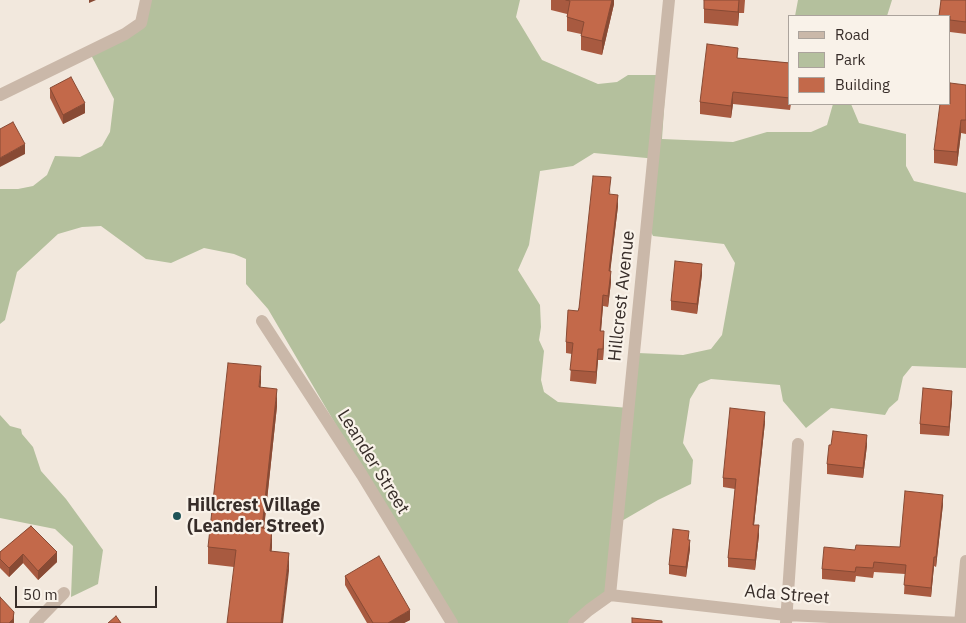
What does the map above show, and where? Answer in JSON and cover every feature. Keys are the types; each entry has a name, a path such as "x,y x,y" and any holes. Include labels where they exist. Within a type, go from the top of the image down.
{"street":[{"name":"Hillcrest Avenue","path":"610,595 670,0"},
{"path":"0,95 125,34 141,23 144,5"},
{"name":"Leander Street","path":"262,321 362,474 452,623"},
{"path":"786,619 798,444"},
{"path":"960,623 966,561"},
{"path":"35,623 64,593"},
{"name":"Ada Street","path":"610,595 786,619 960,623"},
{"path":"574,623 610,595"}],"green space":[{"path":"145,0 520,0 516,17 542,60 598,84 617,82 628,75 663,75 666,79 662,139 733,142 767,132 811,132 827,125 833,105 851,105 859,123 906,134 906,166 914,181 966,193 966,368 912,366 903,377 898,400 889,408 885,415 831,408 806,428 783,401 780,385 711,379 699,384 690,399 683,443 693,460 691,484 620,522 612,592 575,623 452,623 268,309 246,284 246,259 234,254 204,248 171,263 146,259 101,226 82,227 58,234 17,272 5,320 0,324 0,189 18,189 33,186 47,175 55,156 80,157 102,146 110,132 114,99 91,55 140,21","holes":["594,153 657,159 651,232 653,236 724,244 735,263 722,335 711,349 683,355 638,353 629,408 558,402 544,392 541,380 544,351 539,340 541,327 540,305 518,270 529,245 540,171 573,166"]},
{"path":"798,0 892,0 887,15 795,15"},
{"path":"0,415 10,426 21,429 22,434 33,447 41,471 66,499 103,550 98,584 71,597 73,546 55,529 0,518"}],"building":[{"path":"566,0 612,0 602,41 581,36 584,22 567,17 570,1"},
{"path":"704,0 739,0 738,12 704,9"},
{"path":"941,0 966,0 966,22 951,20 951,15 939,15"},
{"path":"707,44 738,48 737,58 788,63 788,98 733,92 731,106 700,102"},
{"path":"71,77 85,103 63,115 50,88"},
{"path":"951,83 966,85 966,120 961,120 957,152 934,150 940,105 951,105"},
{"path":"13,122 25,144 0,158 0,129"},
{"path":"593,176 611,177 609,194 618,195 608,296 603,295 600,331 604,331 603,349 598,349 596,372 570,370 573,343 566,342 568,310 578,311 579,308"},
{"path":"675,261 702,264 697,304 671,301"},
{"path":"228,363 261,366 259,387 277,389 262,528 272,529 270,551 289,553 281,623 227,623 236,550 208,547"},
{"path":"923,388 952,391 949,427 920,424"},
{"path":"730,408 765,412 753,525 759,525 755,560 728,558 736,479 723,478"},
{"path":"833,431 867,435 863,468 827,464"},
{"path":"905,491 943,495 931,588 904,585 906,565 874,562 873,568 856,567 855,572 822,569 824,547 855,550 856,545 900,547"},
{"path":"31,526 57,552 38,571 23,554 9,568 0,559 0,552"},
{"path":"673,529 689,531 688,540 690,540 686,567 669,565"},
{"path":"379,556 410,610 388,623 373,623 345,576"},
{"path":"0,597 14,612 13,619 9,623 0,623"},
{"path":"116,616 121,623 108,623"},
{"path":"632,618 662,621 662,623 632,623"}],"place":[{"name":"Hillcrest Village (Leander Street)","path":"177,516"}]}
